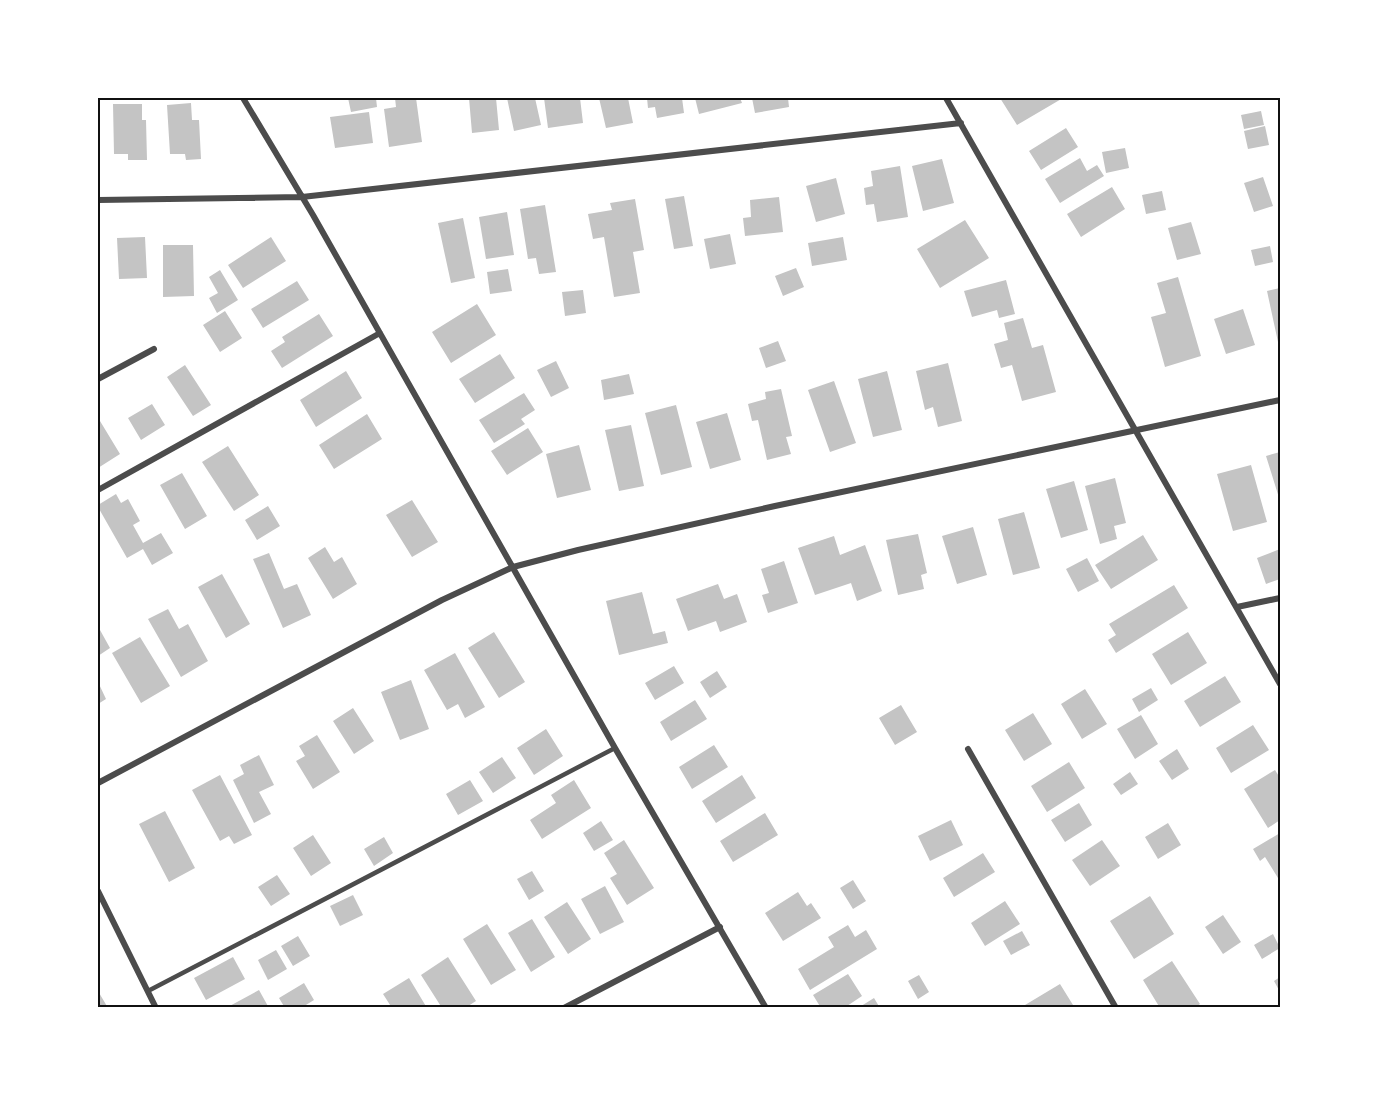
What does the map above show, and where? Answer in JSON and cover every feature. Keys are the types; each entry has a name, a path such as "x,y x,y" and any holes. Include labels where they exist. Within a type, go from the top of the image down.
{"street":[{"path":"243,98 302,197 615,748 766,1008"},
{"path":"946,98 1281,684"},
{"path":"98,200 302,197 961,123"},
{"path":"98,490 380,333"},
{"path":"98,379 154,349"},
{"path":"98,783 442,600 513,567 578,550 775,506 1281,400"},
{"path":"1237,607 1281,598"},
{"path":"968,749 1116,1008"},
{"path":"98,891 156,1008"},
{"path":"564,1008 720,927"}],"lane":[{"path":"148,991 615,748"}],"building":[{"path":"348,98 376,98 377,107 351,112"},
{"path":"395,98 416,98 422,142 389,147 384,109 396,107"},
{"path":"469,98 496,98 499,130 472,133"},
{"path":"507,98 535,98 541,125 514,131"},
{"path":"544,98 580,98 583,123 548,128"},
{"path":"599,98 628,98 633,123 606,128"},
{"path":"647,98 682,98 684,113 657,118 655,107 648,108"},
{"path":"695,98 740,98 742,103 699,114"},
{"path":"752,98 788,98 789,107 755,113"},
{"path":"1000,98 1063,98 1017,125"},
{"path":"191,103 192,120 199,120 201,159 186,160 185,154 170,154 167,105"},
{"path":"113,104 142,104 142,120 146,120 147,160 128,160 128,154 114,154"},
{"path":"1261,111 1264,125 1244,129 1241,115"},
{"path":"369,112 373,143 335,148 330,117"},
{"path":"1265,126 1269,145 1248,149 1244,131"},
{"path":"1066,128 1078,147 1041,170 1029,151"},
{"path":"1125,148 1129,168 1106,173 1102,152"},
{"path":"1080,158 1087,171 1097,165 1104,176 1060,203 1045,179"},
{"path":"942,159 954,203 923,211 912,166"},
{"path":"900,166 908,217 877,222 874,204 866,205 864,188 873,186 871,171"},
{"path":"1263,177 1273,206 1254,212 1244,183"},
{"path":"836,178 845,214 816,222 806,186"},
{"path":"1112,187 1125,209 1081,237 1067,214"},
{"path":"1162,191 1166,210 1146,214 1142,195"},
{"path":"684,196 693,246 674,249 665,199"},
{"path":"779,197 783,232 745,236 743,218 751,217 750,200"},
{"path":"635,199 644,250 633,252 640,293 614,297 604,237 593,239 588,214 612,210 610,203"},
{"path":"545,205 556,272 539,274 536,258 528,259 520,209"},
{"path":"507,212 514,255 486,259 479,217"},
{"path":"463,218 475,278 451,283 438,223"},
{"path":"965,220 989,258 940,288 917,249"},
{"path":"1191,222 1201,254 1177,260 1168,228"},
{"path":"730,234 736,264 710,269 704,239"},
{"path":"145,237 147,278 119,279 117,238"},
{"path":"271,237 286,261 243,288 228,265"},
{"path":"843,237 847,260 812,266 808,243"},
{"path":"163,245 193,245 194,296 163,297"},
{"path":"1270,246 1273,262 1255,266 1251,250"},
{"path":"796,268 804,287 783,296 775,276"},
{"path":"508,269 512,291 490,294 487,272"},
{"path":"220,270 238,300 217,313 209,298 218,293 209,277"},
{"path":"1178,277 1201,356 1165,367 1151,317 1166,313 1157,283"},
{"path":"1006,280 1015,314 999,318 997,310 972,317 964,291"},
{"path":"297,281 309,300 263,328 251,309"},
{"path":"1280,288 1280,341 1278,342 1267,291"},
{"path":"583,290 586,313 565,316 562,292"},
{"path":"477,304 496,335 451,363 432,332"},
{"path":"1243,309 1255,345 1226,354 1214,319"},
{"path":"225,311 242,338 220,352 203,325"},
{"path":"319,314 333,336 282,368 271,351 285,342 282,337"},
{"path":"1023,318 1032,348 1043,345 1056,392 1022,401 1012,365 1001,368 994,344 1008,340 1004,323"},
{"path":"778,341 786,361 766,368 759,348"},
{"path":"500,354 515,378 475,403 459,379"},
{"path":"556,361 569,388 551,397 537,370"},
{"path":"948,363 962,421 938,427 933,407 925,410 916,371"},
{"path":"185,365 211,405 193,416 167,377"},
{"path":"346,371 362,398 316,427 300,400"},
{"path":"887,371 902,430 873,437 858,379"},
{"path":"629,374 634,394 604,400 601,380"},
{"path":"834,381 856,443 830,452 808,390"},
{"path":"781,389 792,436 786,437 791,454 767,460 758,420 752,421 748,404 766,399 765,392"},
{"path":"524,393 535,410 521,419 525,424 494,443 479,420"},
{"path":"152,404 165,425 141,440 128,418"},
{"path":"676,405 692,467 661,475 645,413"},
{"path":"727,413 741,460 710,469 696,422"},
{"path":"367,414 382,439 334,469 319,445"},
{"path":"100,421 120,454 98,468 98,422"},
{"path":"631,425 644,486 619,491 605,430"},
{"path":"528,428 543,452 507,475 491,451"},
{"path":"579,445 591,490 557,498 546,454"},
{"path":"228,446 259,495 234,511 202,462"},
{"path":"1280,452 1280,501 1266,456"},
{"path":"1251,465 1267,522 1233,531 1217,474"},
{"path":"182,473 207,516 185,529 160,485"},
{"path":"1115,478 1126,523 1114,526 1117,539 1100,544 1085,486"},
{"path":"1074,481 1088,530 1061,538 1046,489"},
{"path":"116,494 121,503 128,499 140,521 133,525 143,543 161,533 173,553 152,565 143,549 127,558 98,507"},
{"path":"412,500 438,542 412,557 386,515"},
{"path":"268,506 280,526 257,540 245,520"},
{"path":"1024,512 1040,568 1013,575 998,519"},
{"path":"973,527 987,575 957,584 942,536"},
{"path":"918,534 927,573 921,575 924,589 898,595 886,540"},
{"path":"1143,535 1158,560 1111,589 1095,565"},
{"path":"834,536 840,555 865,545 882,591 857,601 851,583 815,595 798,548"},
{"path":"325,547 334,562 342,557 357,584 333,599 308,558"},
{"path":"1280,549 1280,579 1266,584 1257,558"},
{"path":"269,553 284,589 297,584 311,615 283,628 253,559"},
{"path":"1087,558 1099,581 1078,592 1066,569"},
{"path":"784,561 798,603 768,613 762,595 769,593 761,569"},
{"path":"222,574 250,624 226,638 198,587"},
{"path":"718,584 724,599 737,594 747,622 720,632 716,621 688,631 676,599"},
{"path":"1174,585 1188,608 1116,653 1108,640 1116,635 1109,624"},
{"path":"642,592 653,634 665,631 668,643 619,655 606,601"},
{"path":"168,609 179,629 188,624 208,661 181,677 148,619"},
{"path":"100,630 110,648 98,656 98,632"},
{"path":"494,632 525,682 499,698 468,648"},
{"path":"1188,632 1207,663 1171,685 1152,654"},
{"path":"140,637 170,686 141,703 112,653"},
{"path":"455,653 485,707 465,718 458,704 447,710 424,670"},
{"path":"674,666 684,683 655,700 645,683"},
{"path":"717,671 727,687 710,698 700,682"},
{"path":"1225,676 1241,702 1200,727 1184,701"},
{"path":"411,680 429,729 400,740 381,692"},
{"path":"98,682 106,699 98,704"},
{"path":"1151,688 1158,700 1139,712 1132,699"},
{"path":"1085,689 1107,724 1082,739 1061,704"},
{"path":"695,700 707,719 671,741 660,722"},
{"path":"901,705 917,732 895,745 879,718"},
{"path":"353,708 374,741 354,754 333,721"},
{"path":"1033,713 1052,744 1024,761 1005,730"},
{"path":"1141,715 1158,744 1135,759 1117,729"},
{"path":"1253,725 1269,750 1231,773 1216,748"},
{"path":"546,729 563,756 534,775 517,748"},
{"path":"317,735 340,772 313,789 296,761 305,756 299,746"},
{"path":"714,745 728,767 692,789 679,767"},
{"path":"1177,749 1189,769 1172,780 1159,761"},
{"path":"259,755 274,785 259,792 271,814 254,823 233,780 244,774 240,765"},
{"path":"502,757 516,778 493,793 479,772"},
{"path":"1069,762 1085,788 1047,812 1031,786"},
{"path":"1275,770 1280,778 1280,812 1278,814 1280,820 1268,828 1244,789"},
{"path":"1130,772 1138,784 1121,795 1113,784"},
{"path":"220,775 252,835 234,844 229,836 220,841 192,790"},
{"path":"742,775 756,798 716,823 702,801"},
{"path":"470,780 483,801 458,815 446,794"},
{"path":"574,780 591,808 542,839 530,820 556,803 551,795"},
{"path":"1079,803 1092,825 1065,842 1051,820"},
{"path":"165,811 195,868 169,882 139,824"},
{"path":"765,813 778,835 733,862 720,841"},
{"path":"951,820 963,845 930,861 918,836"},
{"path":"601,821 613,840 594,851 583,833"},
{"path":"1168,823 1181,845 1158,859 1145,837"},
{"path":"1280,833 1280,876 1278,878 1265,857 1260,861 1253,849"},
{"path":"313,835 331,863 311,876 293,848"},
{"path":"384,837 393,853 374,866 364,849"},
{"path":"624,840 654,888 627,905 610,878 617,874 604,853"},
{"path":"1102,840 1120,866 1090,886 1072,860"},
{"path":"983,853 995,872 954,897 943,878"},
{"path":"532,871 544,891 529,900 517,879"},
{"path":"277,875 290,894 271,906 258,887"},
{"path":"853,880 866,901 853,909 840,888"},
{"path":"605,886 624,922 600,934 581,899"},
{"path":"798,892 807,906 811,903 821,918 783,941 765,913"},
{"path":"353,895 363,915 340,926 330,906"},
{"path":"1150,896 1174,934 1134,959 1110,921"},
{"path":"1005,901 1020,924 985,946 971,923"},
{"path":"567,902 591,939 568,954 544,917"},
{"path":"1223,915 1241,942 1223,954 1205,927"},
{"path":"532,919 555,957 531,972 508,933"},
{"path":"487,924 516,970 491,985 463,939"},
{"path":"848,925 855,937 866,930 877,949 810,990 798,969 834,947 828,937"},
{"path":"1022,931 1030,945 1011,955 1003,941"},
{"path":"1273,934 1280,948 1262,959 1254,945"},
{"path":"298,936 310,956 293,966 281,946"},
{"path":"276,950 287,969 268,980 258,960"},
{"path":"233,957 245,979 206,1000 194,978"},
{"path":"448,957 476,1001 465,1008 442,1008 421,975"},
{"path":"1172,961 1200,1004 1195,1008 1160,1008 1143,980"},
{"path":"848,974 862,996 844,1008 821,1008 813,995"},
{"path":"919,975 929,992 918,999 908,981"},
{"path":"1280,977 1280,992 1274,981"},
{"path":"409,978 427,1008 392,1008 383,994"},
{"path":"304,983 314,1000 301,1008 285,1008 279,998"},
{"path":"1060,984 1073,1005 1068,1008 1027,1008 1025,1005"},
{"path":"259,990 269,1008 226,1008"},
{"path":"98,991 108,1008 98,1008"},
{"path":"874,998 880,1008 858,1008"}]}
